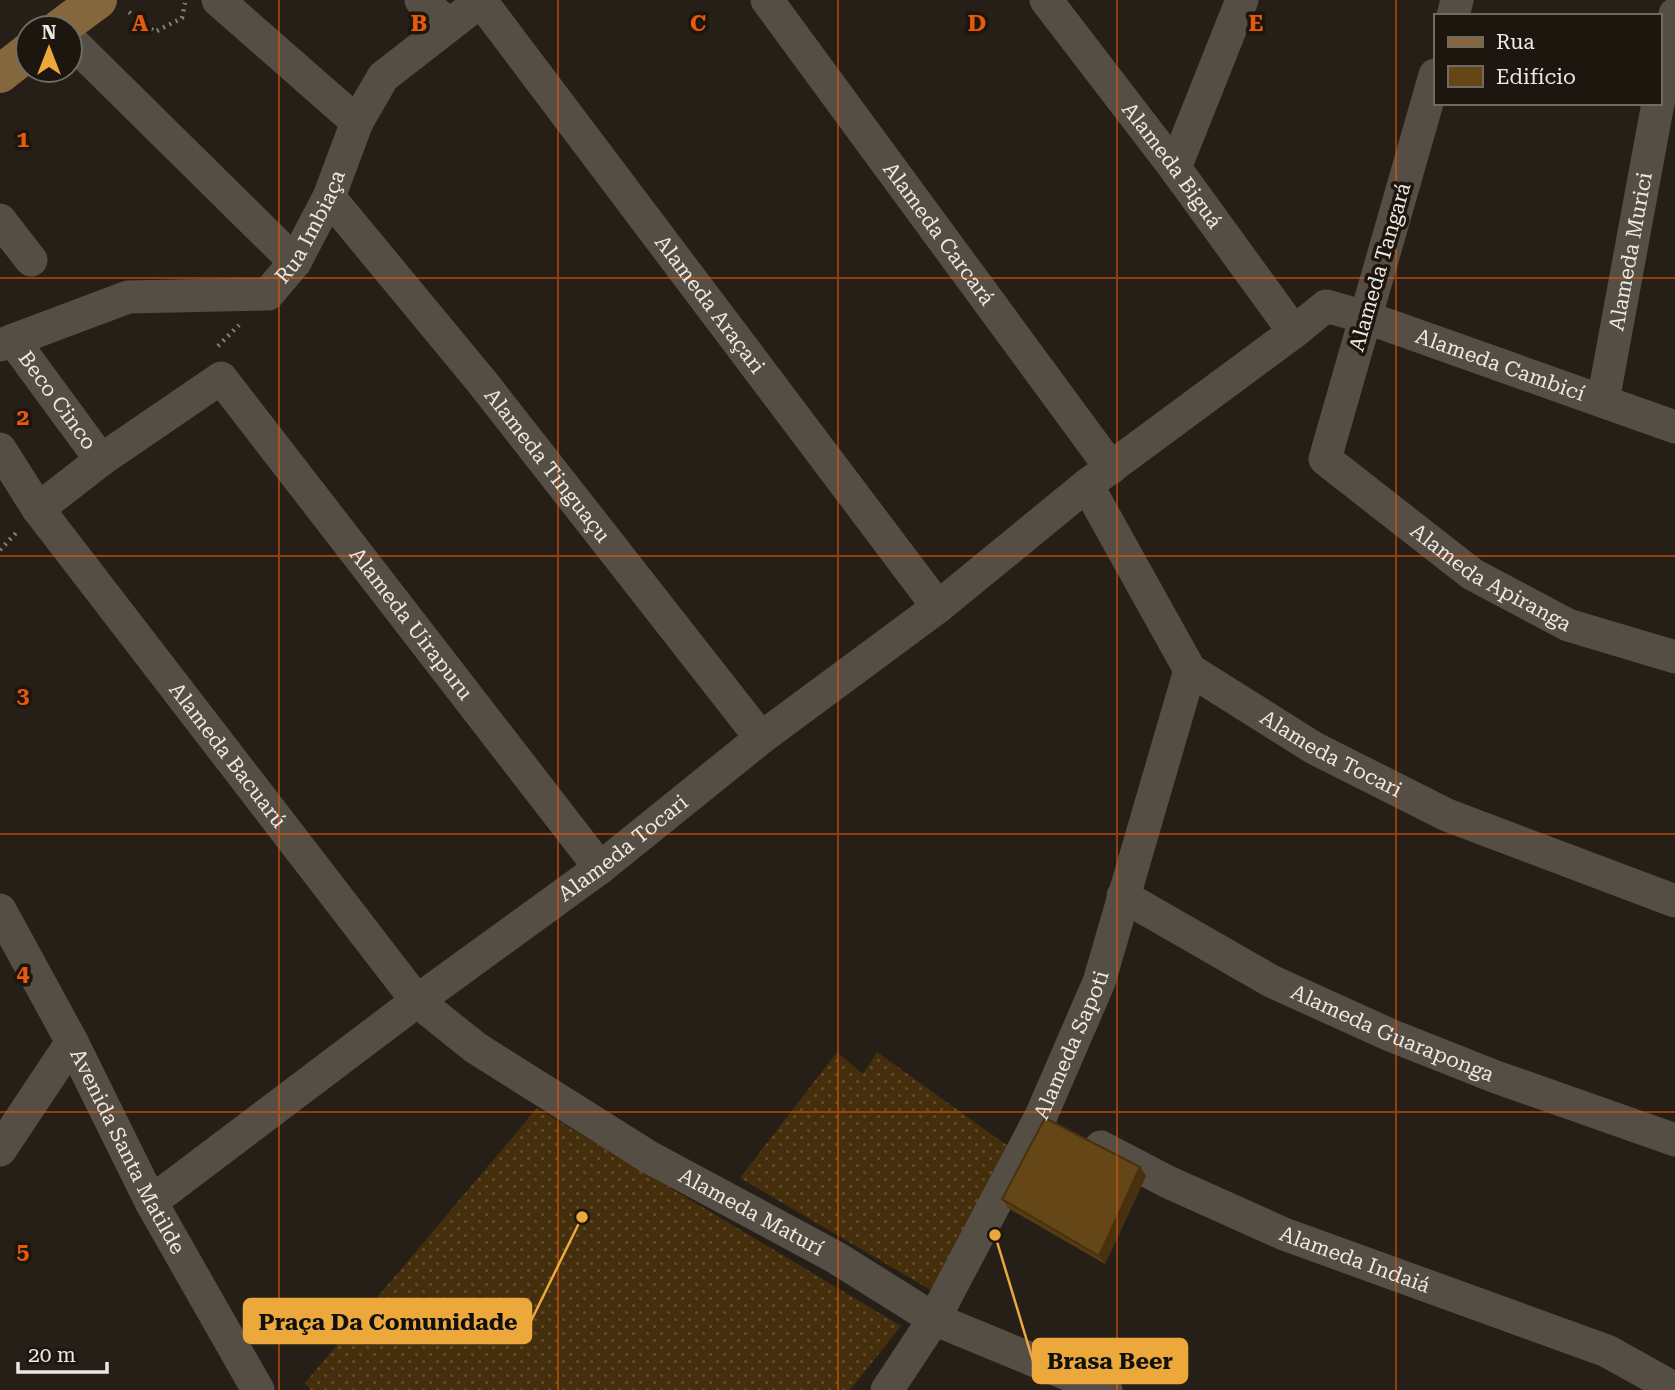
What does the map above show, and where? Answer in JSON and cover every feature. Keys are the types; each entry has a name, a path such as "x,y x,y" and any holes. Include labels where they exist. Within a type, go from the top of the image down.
{"main road":[{"path":"84,16 111,3"},
{"path":"0,74 14,63"}],"street":[{"path":"218,0 357,122"},
{"path":"421,0 449,25"},
{"name":"Rua Imbiaça","path":"268,294 295,262 328,197 357,122 383,77 481,0"},
{"name":"Alameda Araçari","path":"481,0 938,607"},
{"name":"Alameda Carcará","path":"767,0 1099,477"},
{"name":"Alameda Biguá","path":"1046,0 1175,168 1294,332"},
{"path":"1175,168 1242,0"},
{"name":"Alameda Murici","path":"1661,90 1675,14"},
{"path":"84,54 295,262"},
{"name":"Alameda Tangará","path":"1325,459 1434,78"},
{"name":"Alameda Murici","path":"1603,401 1658,105"},
{"name":"Alameda Tinguaçu","path":"328,197 482,382 761,738"},
{"path":"0,220 31,260"},
{"path":"7,342 128,297 268,294"},
{"name":"Alameda Tocari","path":"151,1202 417,1001 600,868 761,738 938,607 1099,477 1326,306"},
{"name":"Alameda Cambicí","path":"1326,306 1365,317 1675,427"},
{"name":"Beco Cinco","path":"7,342 101,460"},
{"path":"38,509 101,460 221,378"},
{"name":"Alameda Uirapuru","path":"221,378 600,868"},
{"name":"Alameda Bacuarú","path":"0,449 38,509 417,1001"},
{"name":"Alameda Apiranga","path":"1325,459 1472,575 1568,625 1675,657"},
{"name":"Alameda Tocari","path":"1099,477 1190,670 1314,748 1447,815 1675,901"},
{"name":"Alameda Sapoti","path":"887,1390 1060,1126 1123,896 1190,670"},
{"name":"Alameda Guaraponga","path":"1123,896 1271,981 1390,1035 1496,1077 1675,1140"},
{"name":"Avenida Santa Matilde","path":"0,910 72,1042 151,1202 258,1390"},
{"name":"Alameda Maturí","path":"417,1001 476,1048 649,1157 835,1257 934,1318 1106,1390"},
{"path":"0,1150 72,1042"},
{"name":"Alameda Indaiá","path":"1060,1126 1168,1182 1284,1234 1606,1351 1675,1389"}],"path":[{"path":"111,3 130,12 155,32 182,18 186,0"},
{"name":"Rua Imbiaça","path":"221,378 208,357 268,294"}],"shaded area":[{"path":"837,1052 863,1074 877,1052 1015,1151 941,1296 740,1178"},
{"path":"537,1108 901,1326 850,1390 311,1390 305,1383"}],"building":[{"path":"1045,1118 1140,1167 1099,1256 1002,1199"}],"place":[{"name":"Praça Da Comunidade","path":"582,1217"},
{"name":"Brasa Beer","path":"995,1235"}]}
